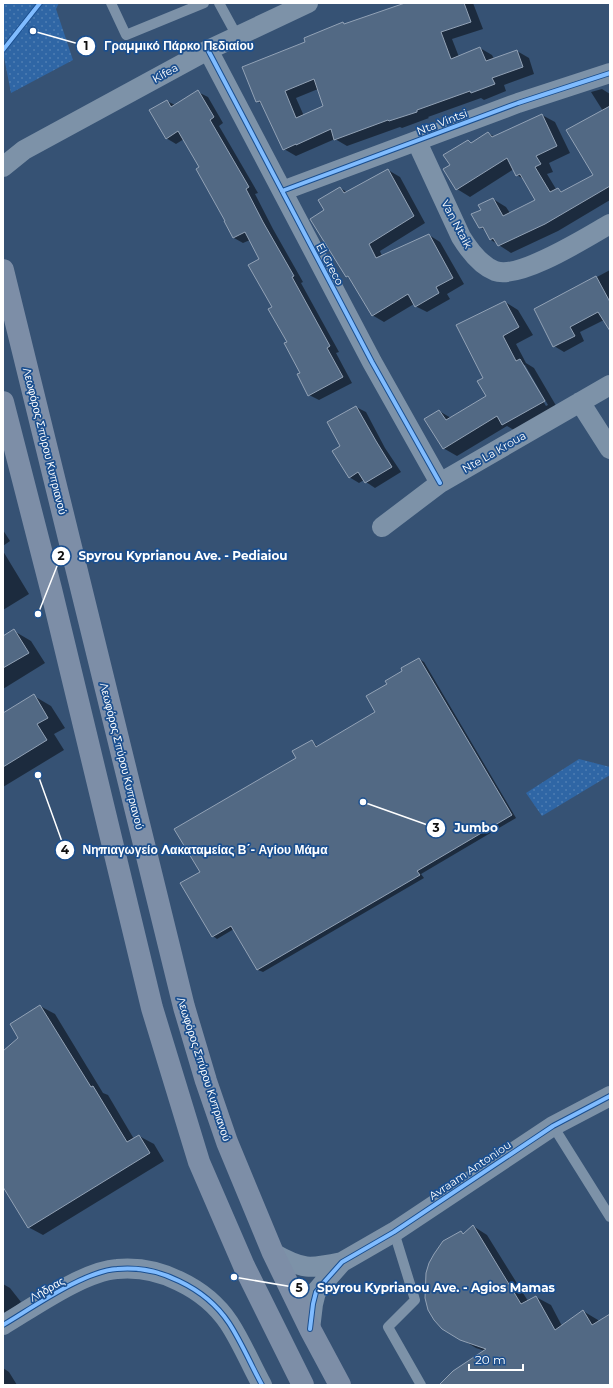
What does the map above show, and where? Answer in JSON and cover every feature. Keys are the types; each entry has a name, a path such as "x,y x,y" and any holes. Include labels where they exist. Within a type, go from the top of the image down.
{"main road":[{"name":"Λεωφόρος Σπύρου Κυπριανού","path":"3,270 184,1007 206,1081 227,1142 273,1253 310,1330 340,1385"},
{"path":"3,402 51,589 152,1008 199,1162 244,1266 303,1385"}],"street":[{"name":"Kifea","path":"3,167 24,150 208,50 308,3"},
{"name":"El Greco","path":"208,50 372,362 440,484"},
{"name":"Nta Vintsi","path":"282,191 518,103 610,73"},
{"name":"Van Ntaik","path":"416,142 465,244 483,264 496,271 514,271 533,265 610,224"},
{"path":"3,148 24,150"},
{"name":"Nte La Kroua","path":"382,527 440,484 610,385"},
{"path":"580,402 610,449"},
{"name":"Avraam Antoniou","path":"342,1262 394,1232 552,1126 610,1096"},
{"path":"273,1253 292,1264 305,1267 317,1267 342,1262"},
{"path":"310,1330 316,1292 342,1262"},
{"name":"Λήδρας","path":"3,1325 73,1284 97,1273 116,1269 142,1269 163,1273 185,1284 206,1298 229,1322 262,1385"}],"lane":[{"path":"111,3 126,35 204,3"},
{"path":"219,3 237,36"},
{"path":"552,1126 610,1217"},
{"path":"394,1232 416,1300 388,1327 421,1385"}],"shaded area":[{"path":"3,3 59,3 56,9 73,60 11,93 3,52"},
{"path":"579,759 610,767 610,775 542,816 526,793"}],"building":[{"path":"405,3 464,3 471,22 441,32 451,59 480,47 486,61 517,50 523,67 492,78 495,84 471,93 470,91 417,110 417,112 389,121 388,120 334,140 331,129 283,150 260,101 256,102 242,67 305,42 304,38 343,22 344,24","holes":["314,79 323,106 296,118 285,91"]},
{"path":"198,90 214,117 210,120 249,187 246,189 294,276 292,277 330,346 327,348 343,377 308,396 297,374 300,373 284,343 287,342 268,309 272,307 248,265 259,259 245,232 233,238 196,169 199,167 178,131 166,139 149,110 167,100 171,107"},
{"path":"610,106 610,186 545,224 498,246 493,238 490,240 483,227 479,228 471,214 481,210 478,205 493,198 503,216 535,200 520,174 516,176 507,158 456,190 443,169 450,165 443,155 468,140 471,143 488,132 492,137 542,114 557,146 536,156 541,164 535,167 550,192 558,188 561,192 593,175 566,130"},
{"path":"388,169 414,216 369,244 376,258 429,234 453,278 436,287 439,293 415,307 408,294 372,316 348,276 346,277 310,219 324,210 318,200 340,187 344,193"},
{"path":"596,276 610,302 610,331 598,312 570,327 575,336 553,347 534,309"},
{"path":"505,301 519,327 503,336 516,361 520,359 545,401 502,425 497,416 443,449 424,419 439,410 446,420 486,396 477,381 483,378 456,325"},
{"path":"356,406 392,467 365,483 358,472 349,478 332,451 340,446 327,422"},
{"path":"14,629 29,653 3,668 3,636"},
{"path":"419,658 512,815 417,871 420,875 257,970 231,926 212,937 180,883 200,872 174,829 296,758 292,751 312,740 316,747 375,712 366,696 387,684 385,681 402,671 401,668"},
{"path":"34,694 48,718 37,724 47,740 3,767 3,713"},
{"path":"40,1005 91,1087 93,1086 127,1142 139,1135 150,1153 28,1228 3,1187 3,1051 18,1038 10,1024"},
{"path":"473,1225 521,1304 536,1296 555,1330 583,1310 592,1325 610,1314 610,1385 439,1385 453,1371 486,1349 460,1340 442,1329 428,1310 425,1298 426,1273 434,1254 443,1241 461,1231 463,1234"}],"cycle path":[{"path":"3,50 40,3"},
{"path":"208,50 372,362 440,483"},
{"path":"282,191 518,103 610,73"},
{"path":"310,1329 316,1292 342,1262 394,1232 553,1126 610,1096"},
{"path":"3,1325 58,1291 89,1276 104,1271 117,1269 149,1270 186,1285 200,1293 219,1310 234,1331 262,1385"}],"place":[{"name":"Γραμμικό Πάρκο Πεδιαίου","path":"33,31"},
{"name":"Spyrou Kyprianou Ave. - Pediaiou","path":"38,614"},
{"name":"Νηπιαγωγείο Λακαταμείας Β΄- Αγίου Μάμα","path":"38,775"},
{"name":"Jumbo","path":"363,802"},
{"name":"Spyrou Kyprianou Ave. - Agios Mamas","path":"234,1277"}]}
